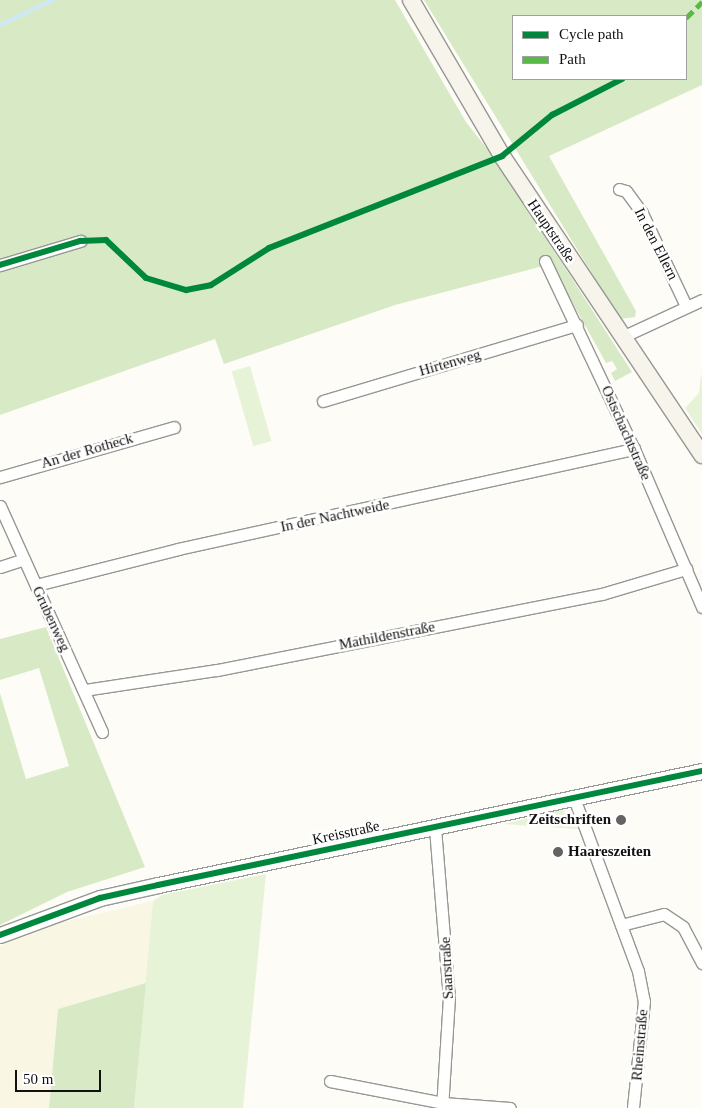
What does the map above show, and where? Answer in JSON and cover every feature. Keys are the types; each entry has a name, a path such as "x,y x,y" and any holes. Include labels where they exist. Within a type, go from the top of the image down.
{"main road":[{"name":"Hauptstraße","path":"410,0 502,156 702,455"}],"street":[{"name":"In den Ellern","path":"618,189 626,191 642,213 686,306"},
{"path":"0,265 80,241"},
{"name":"Ostschachtstraße","path":"545,261 577,324 634,449 702,607"},
{"path":"622,337 702,300"},
{"name":"Hirtenweg","path":"323,401 577,324"},
{"name":"An der Rotheck","path":"0,477 174,427"},
{"name":"In der Nachtweide","path":"36,585 178,549 634,449"},
{"name":"Grubenweg","path":"0,506 102,732"},
{"path":"0,567 24,559"},
{"name":"Mathildenstraße","path":"84,690 217,670 574,599 686,569"},
{"name":"Kreisstraße","path":"0,935 100,898 702,771"},
{"name":"Rheinstraße","path":"574,798 621,924 644,1001 633,1108"},
{"name":"Saarstraße","path":"435,828 449,997 442,1106"},
{"path":"621,924 664,914 683,927 702,964"},
{"path":"330,1080 442,1106 510,1108"}],"shaded area":[{"path":"153,901 146,983 58,1009 49,1108 0,1108 0,946 36,928"}],"green space":[{"path":"0,0 395,0 466,122 495,159 632,372 615,381 611,373 617,369 612,361 606,363 551,264 395,305 224,364 215,339 0,415"},
{"path":"424,0 702,0 702,85 549,156 636,311 635,317 620,319"},
{"path":"250,366 271,441 253,446 232,371"},
{"path":"701,374 702,434 685,408 699,393"},
{"path":"46,627 145,867 67,892 0,925 0,693 26,779 69,766 39,668 0,680 0,639"},
{"path":"561,810 569,812 578,829 504,824"},
{"path":"266,874 243,1108 134,1108 153,901 162,895"},
{"path":"146,983 134,1108 49,1108 58,1009"}],"waterway":[{"path":"0,25 53,0"}],"marked path":[{"path":"687,17 702,2"}],"cycle path":[{"path":"0,265 80,241 106,240 146,278 186,290 211,285 269,248 502,156 552,115 620,80"},
{"path":"0,935 100,898 702,771"}],"place":[{"name":"Zeitschriften","path":"621,820"},
{"name":"Haareszeiten","path":"558,852"}]}
